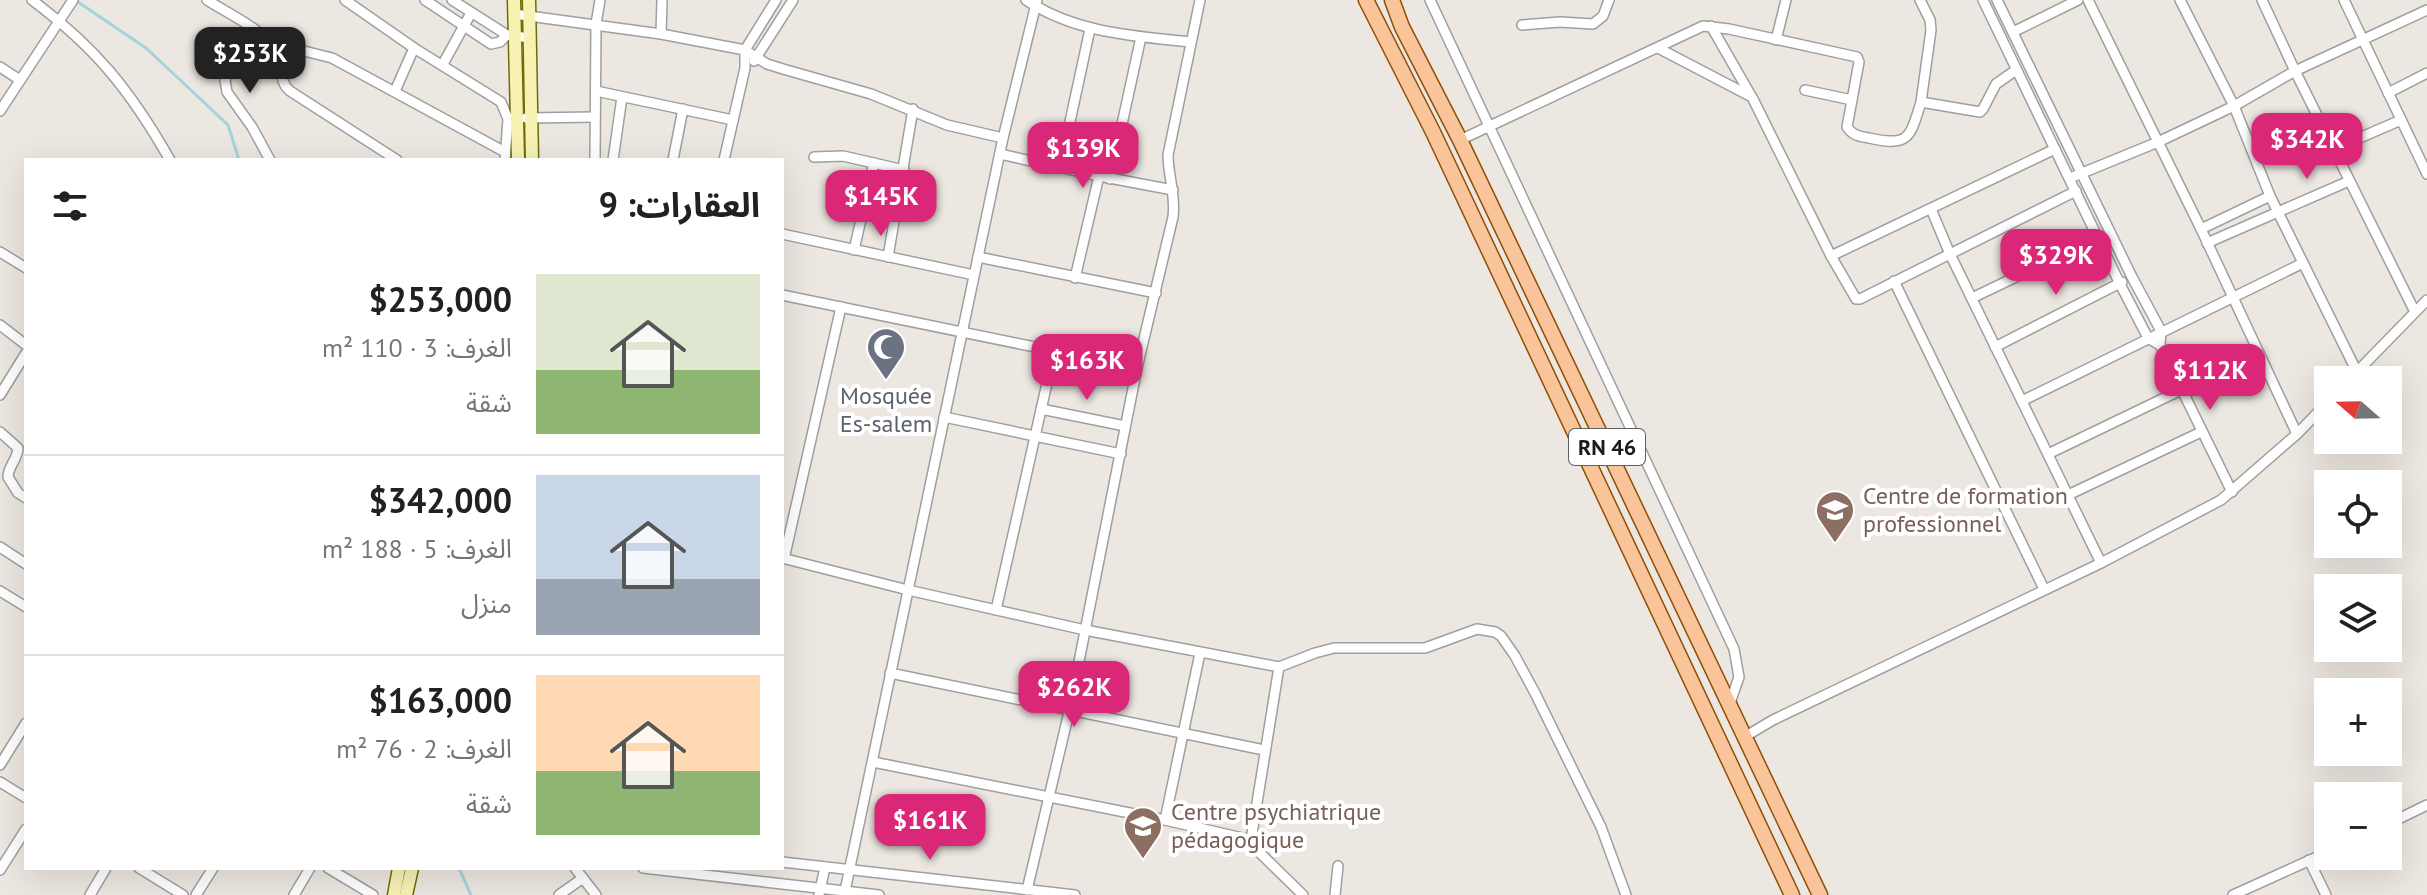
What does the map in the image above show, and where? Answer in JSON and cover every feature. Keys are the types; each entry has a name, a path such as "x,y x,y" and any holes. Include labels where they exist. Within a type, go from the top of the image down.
{"main road":[{"name":"RN 46","path":"1366,0 1433,132 1792,895"},
{"name":"RN 46","path":"1392,0 1402,27 1460,140 1820,895"}],"street":[{"path":"32,0 60,21 118,78 151,125 169,158"},
{"path":"207,0 261,35 277,53 284,86 394,158"},
{"path":"277,53 300,50 323,54 395,91 505,156 508,119 501,102 414,48 345,0"},
{"path":"425,0 491,44 511,36"},
{"path":"452,0 511,36 530,38"},
{"path":"514,0 511,36 518,158"},
{"path":"529,0 532,158"},
{"path":"595,158 596,24 600,0"},
{"path":"661,34 662,0"},
{"path":"724,158 745,68 745,50 776,0"},
{"path":"745,68 758,57 793,0"},
{"path":"1027,890 1069,712 1137,368 1173,217 1168,155 1200,0"},
{"path":"1430,0 1734,649 1739,677 1730,703"},
{"path":"1522,25 1560,22 1593,24 1603,16 1609,0"},
{"path":"1776,40 1786,0"},
{"path":"1460,140 1688,31 1711,26 1857,57 1859,62 1847,127 1855,136 1898,142 1913,129 1921,102 1931,30 1930,20 1920,0"},
{"path":"1983,0 2120,284 2148,338 2160,345"},
{"path":"1997,0 2161,331 2160,345 2232,492"},
{"path":"2013,32 2078,0"},
{"path":"2088,0 2201,229 2297,434"},
{"path":"2180,0 2234,106 2277,212 2349,366"},
{"path":"2262,0 2415,312"},
{"path":"2344,0 2427,174"},
{"path":"0,111 72,2"},
{"path":"845,891 1033,2 1090,29 1190,42"},
{"path":"2070,178 2158,142 2234,106 2295,71 2427,10"},
{"path":"443,64 471,13"},
{"path":"514,14 661,34 745,50 767,64 871,94 947,125 1003,138"},
{"path":"1711,26 1752,97 1831,256 1856,299 2076,191"},
{"path":"251,29 225,80 225,88 269,158"},
{"path":"1060,168 1090,29"},
{"path":"1110,179 1141,37"},
{"path":"395,91 414,48"},
{"path":"1658,48 1752,97"},
{"path":"0,67 20,80"},
{"path":"1921,102 1980,112 1996,84 2016,70"},
{"path":"2388,93 2427,73"},
{"path":"1805,90 1852,100"},
{"path":"596,91 733,120"},
{"path":"613,158 622,97"},
{"path":"673,158 683,109"},
{"path":"888,257 913,109"},
{"path":"517,118 595,117"},
{"path":"2334,149 2401,120"},
{"path":"1831,256 2055,149"},
{"path":"265,150 276,158"},
{"path":"1000,154 1173,190"},
{"path":"814,157 843,156 904,170"},
{"path":"854,250 874,163"},
{"path":"1075,278 1099,176"},
{"path":"2207,243 2349,181"},
{"path":"2201,229 2270,196"},
{"path":"1931,209 2101,563"},
{"path":"784,234 974,275"},
{"path":"1972,298 2099,237"},
{"path":"0,252 24,267"},
{"path":"978,257 1156,293"},
{"path":"2022,401 2303,263"},
{"path":"1995,347 2132,277"},
{"path":"1894,281 2044,589"},
{"path":"784,295 1137,368"},
{"path":"2363,366 2427,300"},
{"path":"784,554 841,307"},
{"path":"0,325 24,343"},
{"path":"996,610 1054,352"},
{"path":"0,395 24,356"},
{"path":"2048,454 2181,390"},
{"path":"1041,409 1125,426"},
{"path":"1746,736 1773,720 2101,563 2221,500 2314,416"},
{"path":"944,417 1121,454"},
{"path":"0,432 18,448 8,477 24,497"},
{"path":"2068,495 2201,432"},
{"path":"0,547 24,563"},
{"path":"784,558 1085,630 1279,667 1334,648 1425,648 1477,629 1495,632 1515,656 1535,693 1601,827 1626,895"},
{"path":"1,593 24,606"},
{"path":"1165,820 1200,653"},
{"path":"1251,840 1279,667"},
{"path":"890,673 1264,750"},
{"path":"0,765 24,726"},
{"path":"873,762 1251,840 1303,895"},
{"path":"0,782 24,797"},
{"path":"2402,817 2427,805"},
{"path":"0,870 24,832"},
{"path":"2233,895 2314,858"},
{"path":"2309,860 2326,895"},
{"path":"784,862 1072,895"},
{"path":"1335,895 1338,866"},
{"path":"820,892 825,867"},
{"path":"90,895 105,870"},
{"path":"142,870 183,895"},
{"path":"196,895 212,870"},
{"path":"294,895 309,870"},
{"path":"331,870 373,895"},
{"path":"394,895 399,870"},
{"path":"406,895 412,870"},
{"path":"577,870 596,895"},
{"path":"658,870 820,892 879,895"},
{"path":"559,895 583,878"}],"waterway":[{"path":"75,0 146,48 228,125 238,158"},
{"path":"460,870 471,895"}],"place":[{"name":"Mosquée Es-salem","path":"886,381"},
{"name":"Centre de formation professionnel","path":"1835,544"},
{"name":"Centre psychiatrique pédagogique","path":"1143,860"}]}
